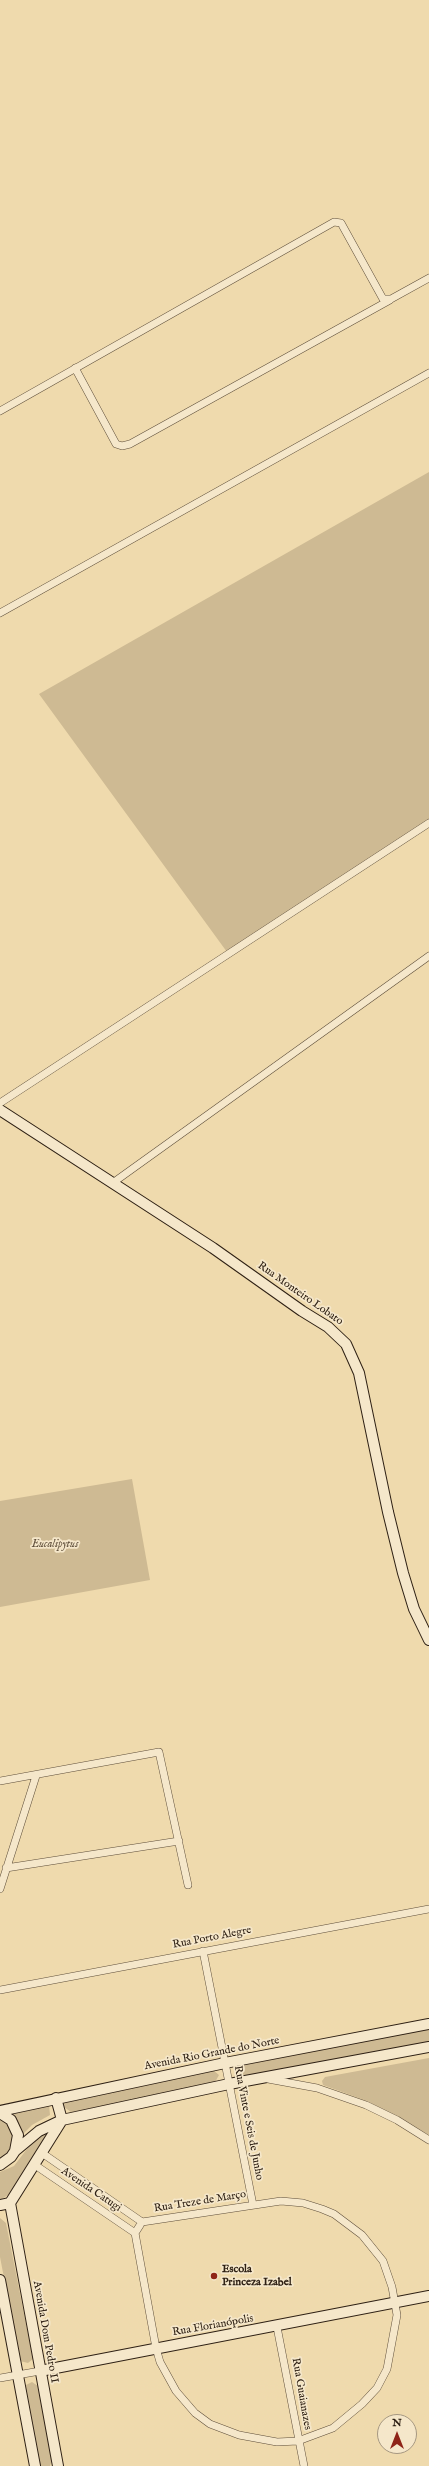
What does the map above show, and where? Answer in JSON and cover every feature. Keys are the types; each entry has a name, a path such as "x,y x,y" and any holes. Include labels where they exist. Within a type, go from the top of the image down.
{"street":[{"path":"0,411 334,222 341,223 383,299 391,299"},
{"path":"75,368 116,444 126,445 429,278"},
{"path":"0,613 429,373"},
{"path":"0,1103 429,823"},
{"path":"114,1182 429,956"},
{"name":"Rua Monteiro Lobato","path":"0,1110 114,1182 328,1327 346,1344 359,1373 388,1512 403,1573 414,1609 429,1640"},
{"path":"0,1781 36,1776 159,1752 188,1885"},
{"path":"0,1889 36,1776"},
{"path":"6,1868 178,1841"},
{"name":"Rua Porto Alegre","path":"0,1990 429,1909"},
{"name":"Rua Vinte e Seis de Junho","path":"203,1951 253,2205"},
{"name":"Avenida Rio Grande do Norte","path":"0,2112 56,2098 225,2063 429,2024"},
{"path":"0,2165 39,2131 62,2120 229,2084 429,2047"},
{"path":"262,2078 293,2082 342,2096 397,2120 429,2140"},
{"path":"5,2204 34,2165 62,2120 56,2098"},
{"path":"0,2112 11,2120 16,2127 18,2135 15,2152"},
{"name":"Avenida Catugi","path":"42,2153 142,2222"},
{"name":"Avenida Catugi","path":"34,2165 135,2233"},
{"name":"Rua Treze de Março","path":"281,2201 303,2203 334,2214 362,2235 376,2250 388,2274 396,2302 397,2315 387,2370 376,2388 362,2404 333,2428 298,2441 277,2442 257,2440 222,2430 210,2424 195,2413 176,2391 160,2362 156,2348 135,2233 142,2222 253,2205 281,2201"},
{"name":"Avenida Dom Pedro II","path":"5,2204 58,2466"},
{"path":"0,2280 35,2466"},
{"name":"Rua Florianópolis","path":"0,2378 156,2348 277,2327 429,2296"},
{"name":"Rua Guaianazes","path":"277,2327 304,2466"}],"green space":[{"path":"429,472 429,821 227,952 39,694"},
{"name":"Eucalipytus","path":"132,1479 150,1580 0,1607 0,1501"},
{"path":"429,2029 429,2043 241,2077 237,2075 236,2068 238,2065"},
{"path":"429,2058 429,2135 367,2101 323,2085 322,2081 325,2077"},
{"path":"213,2070 219,2075 214,2084 71,2112 64,2107 64,2101"},
{"path":"49,2105 50,2115 32,2125 22,2135 17,2120 10,2112"},
{"path":"0,2117 12,2127 14,2149 0,2162"},
{"path":"52,2131 8,2195 0,2200 0,2172 14,2166 33,2141 43,2133"},
{"path":"0,2218 6,2223 33,2359 28,2363 20,2361 0,2257"},
{"path":"32,2382 38,2386 52,2460 50,2466 40,2466 38,2463 24,2386"}],"place":[{"name":"Escola Princeza Izabel","path":"214,2276"}]}
